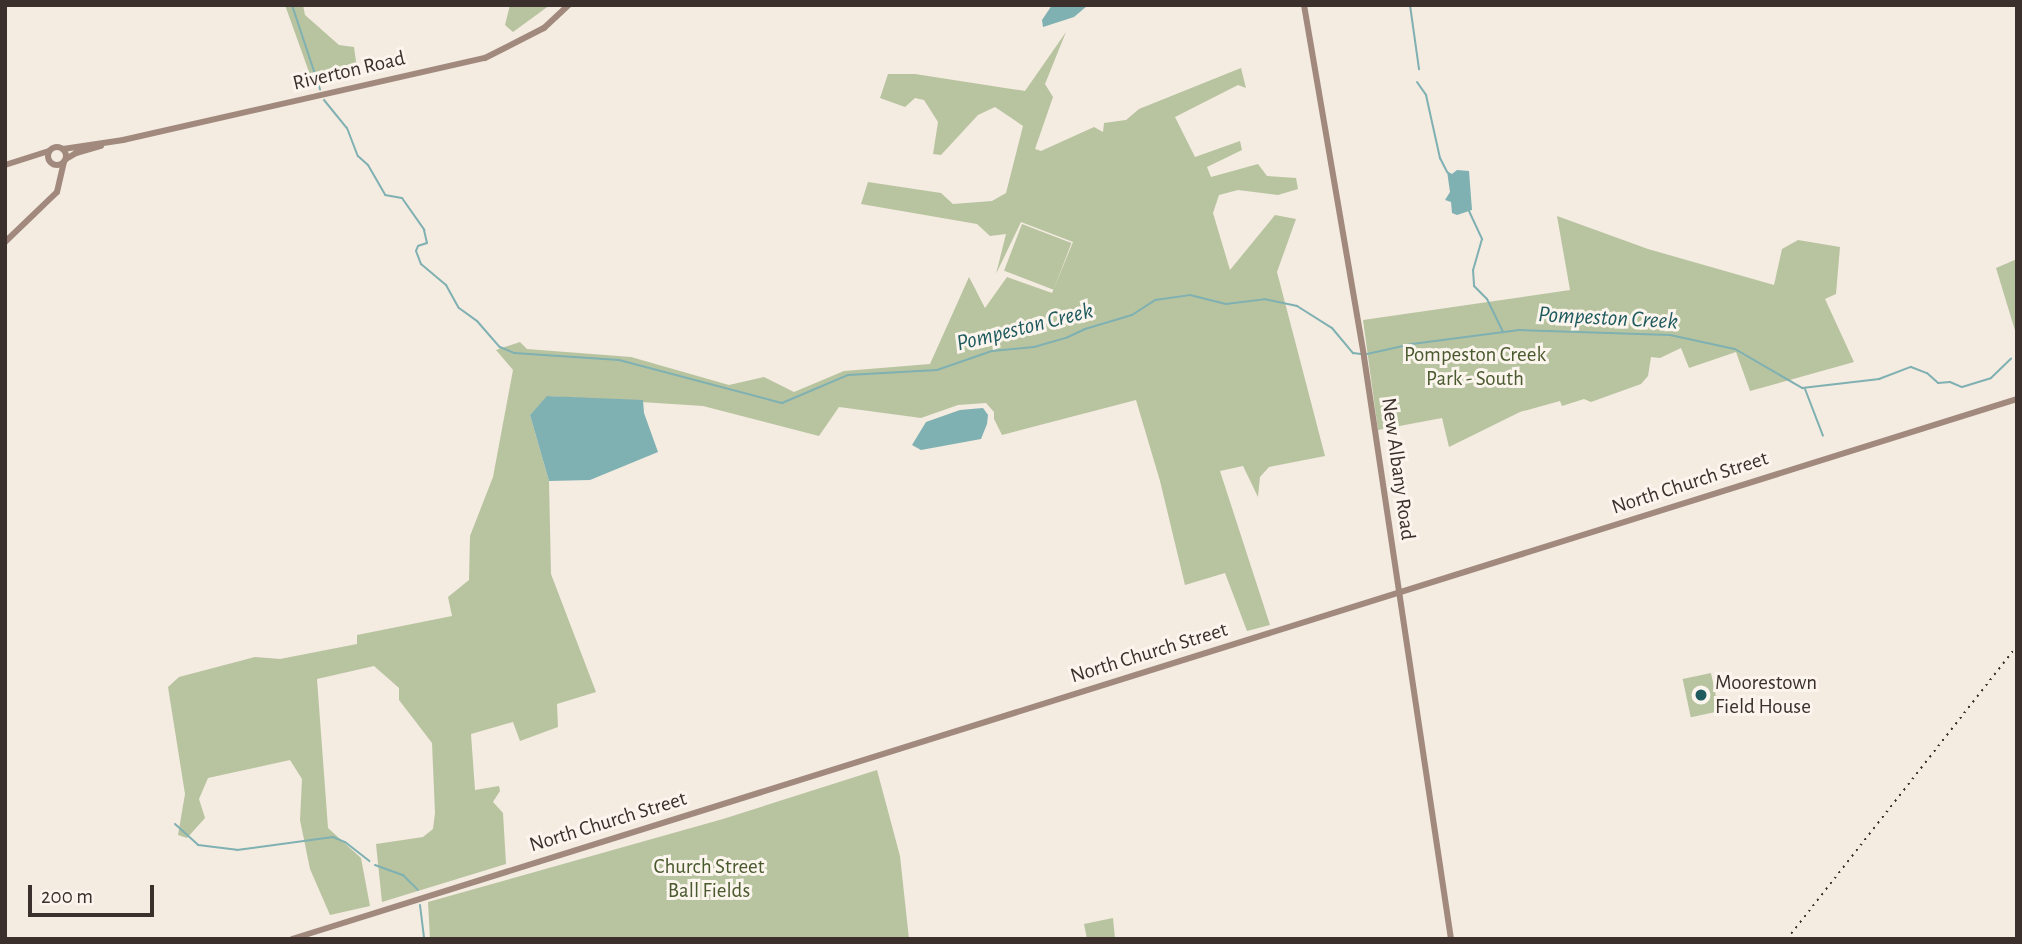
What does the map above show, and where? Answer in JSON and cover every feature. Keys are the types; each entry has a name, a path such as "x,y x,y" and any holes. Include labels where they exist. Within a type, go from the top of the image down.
{"main road":[{"name":"Riverton Road","path":"51,163 65,161 76,153 123,140 485,58 535,34 569,5"},
{"name":"New Albany Road","path":"1304,5 1361,334 1451,939"},
{"name":"Riverton Road","path":"49,152 56,147 63,149 123,140"},
{"path":"5,242 57,192 65,161 63,149"},
{"path":"6,165 49,152 61,184"},
{"path":"6,165 41,160 51,163"},
{"name":"North Church Street","path":"292,939 2017,399"}],"green space":[{"path":"285,5 303,5 305,15 339,45 354,47 358,76 314,86"},
{"path":"510,5 550,5 513,32 505,25"},
{"path":"1066,32 1045,84 1053,97 1035,149 1041,151 1094,127 1103,132 1104,123 1126,120 1139,109 1241,68 1246,88 1238,85 1175,117 1195,157 1240,141 1242,150 1207,167 1211,177 1258,164 1267,176 1296,178 1298,189 1278,195 1238,190 1219,195 1213,213 1230,270 1275,215 1296,219 1277,272 1325,456 1269,467 1260,477 1258,497 1243,466 1220,471 1270,625 1247,631 1225,573 1185,585 1160,481 1136,400 1002,435 994,419 994,412 986,403 958,405 921,418 839,407 819,436 703,406 548,396 530,415 549,481 551,574 596,692 557,704 558,727 520,741 513,722 471,734 475,790 499,786 500,791 493,802 503,813 506,864 382,902 376,844 423,837 433,829 435,813 432,743 399,700 399,688 374,666 317,679 328,828 361,858 370,906 330,915 310,869 300,820 302,779 290,760 208,778 199,799 205,818 187,838 178,835 185,794 168,687 179,677 255,657 280,659 357,644 357,635 452,616 448,597 469,580 470,536 493,477 513,370 496,350 520,342 527,349 631,357 729,385 764,377 794,392 844,371 930,364 969,277 985,308 1007,277 1052,293 1073,242 1021,222 996,274 1006,234 990,236 977,224 861,204 868,182 941,193 953,204 992,201 1006,193 1023,126 995,107 978,115 941,155 933,154 938,122 924,100 915,98 905,107 880,98 888,74 915,74 1025,91"},
{"name":"Pompeston Creek Park - South","path":"1557,216 1648,249 1774,285 1782,249 1798,240 1840,247 1836,294 1825,299 1854,362 1750,391 1736,352 1689,368 1681,348 1660,358 1651,357 1648,376 1641,384 1591,402 1584,399 1562,406 1560,401 1520,412 1449,447 1442,418 1378,430 1363,320 1570,290"},
{"path":"1022,224 1071,243 1054,290 1004,271"},
{"path":"2017,259 2017,337 1996,268"},
{"name":"Moorestown Field House","path":"1711,673 1719,711 1691,717 1683,679"},
{"name":"Church Street Ball Fields","path":"877,770 900,856 909,939 430,939 428,902 723,819"},
{"path":"1113,918 1115,939 1087,939 1084,924"}],"water":[{"path":"1052,5 1087,6 1074,17 1043,27 1042,20"},
{"path":"1457,170 1469,171 1472,210 1457,215 1452,213 1451,202 1445,200 1450,192 1447,171 1452,174"},
{"path":"547,396 643,400 644,413 658,452 590,480 549,481 530,415"},
{"path":"983,408 988,415 981,439 921,450 912,445 926,422 960,410"}],"waterway":[{"name":"Pompeston Creek","path":"292,5 320,89"},
{"path":"1410,5 1419,69"},
{"path":"1417,82 1426,95 1440,158 1447,172"},
{"name":"Pompeston Creek","path":"324,100 347,128 358,156 368,165 385,195 402,198 424,230 427,243 418,246 416,251 421,264 446,285 459,308 477,321 500,347 514,353 619,360 782,403 848,375 937,370 992,351 1034,347 1132,315 1155,300 1190,295 1226,304 1264,299 1297,306 1332,328 1353,353 1361,354"},
{"path":"1469,211 1482,239 1473,270 1474,286 1487,299 1503,332"},
{"name":"Pompeston Creek","path":"1367,354 1412,344 1519,330 1670,335 1735,349 1802,388 1879,379 1911,367 1927,373 1938,383 1950,382 1962,387 1991,378 2011,359"},
{"path":"1805,389 1823,436"},
{"path":"175,824 198,845 237,850 333,837 345,842 369,861"},
{"path":"375,865 403,875 418,890"},
{"path":"420,905 424,939"}],"railway":[{"path":"1787,939 2017,646"}],"place":[{"name":"Moorestown Field House","path":"1701,695"}]}
